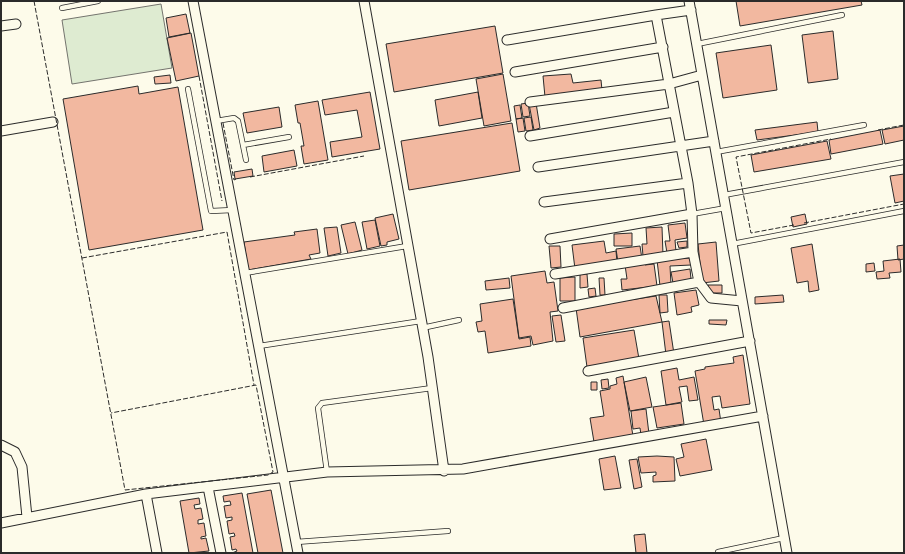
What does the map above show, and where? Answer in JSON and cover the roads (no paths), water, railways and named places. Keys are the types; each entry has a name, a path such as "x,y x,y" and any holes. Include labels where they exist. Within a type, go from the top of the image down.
{"street":[{"path":"193,1 298,553"},
{"path":"367,1 407,246 422,324 444,470"},
{"path":"508,40 656,16 690,6 787,553"},
{"path":"656,16 688,183 692,214 694,252 699,282 711,298 742,301"},
{"path":"1,26 16,24"},
{"path":"515,72 662,47"},
{"path":"530,102 669,84 702,75"},
{"path":"530,136 674,112"},
{"path":"1,131 53,122"},
{"path":"538,167 714,141"},
{"path":"544,202 688,183"},
{"path":"550,239 692,214"},
{"path":"555,274 694,252"},
{"path":"563,308 699,282"},
{"path":"588,371 750,341"},
{"path":"1,522 146,494 327,472 462,470 763,416"},
{"path":"1,445 14,452 22,467 27,517"},
{"path":"208,487 221,553"},
{"path":"146,494 157,553"}],"lane":[{"path":"62,8 98,1"},
{"path":"697,44 842,15"},
{"path":"188,89 211,211 233,210"},
{"path":"216,121 234,118 238,121 246,160"},
{"path":"716,152 864,125"},
{"path":"243,145 289,137"},
{"path":"724,195 904,162"},
{"path":"692,214 726,208"},
{"path":"732,244 904,210"},
{"path":"245,273 407,246"},
{"path":"259,346 459,320"},
{"path":"327,472 318,408 322,403 432,388"},
{"path":"296,542 448,531"},
{"path":"718,552 784,538"}]}
